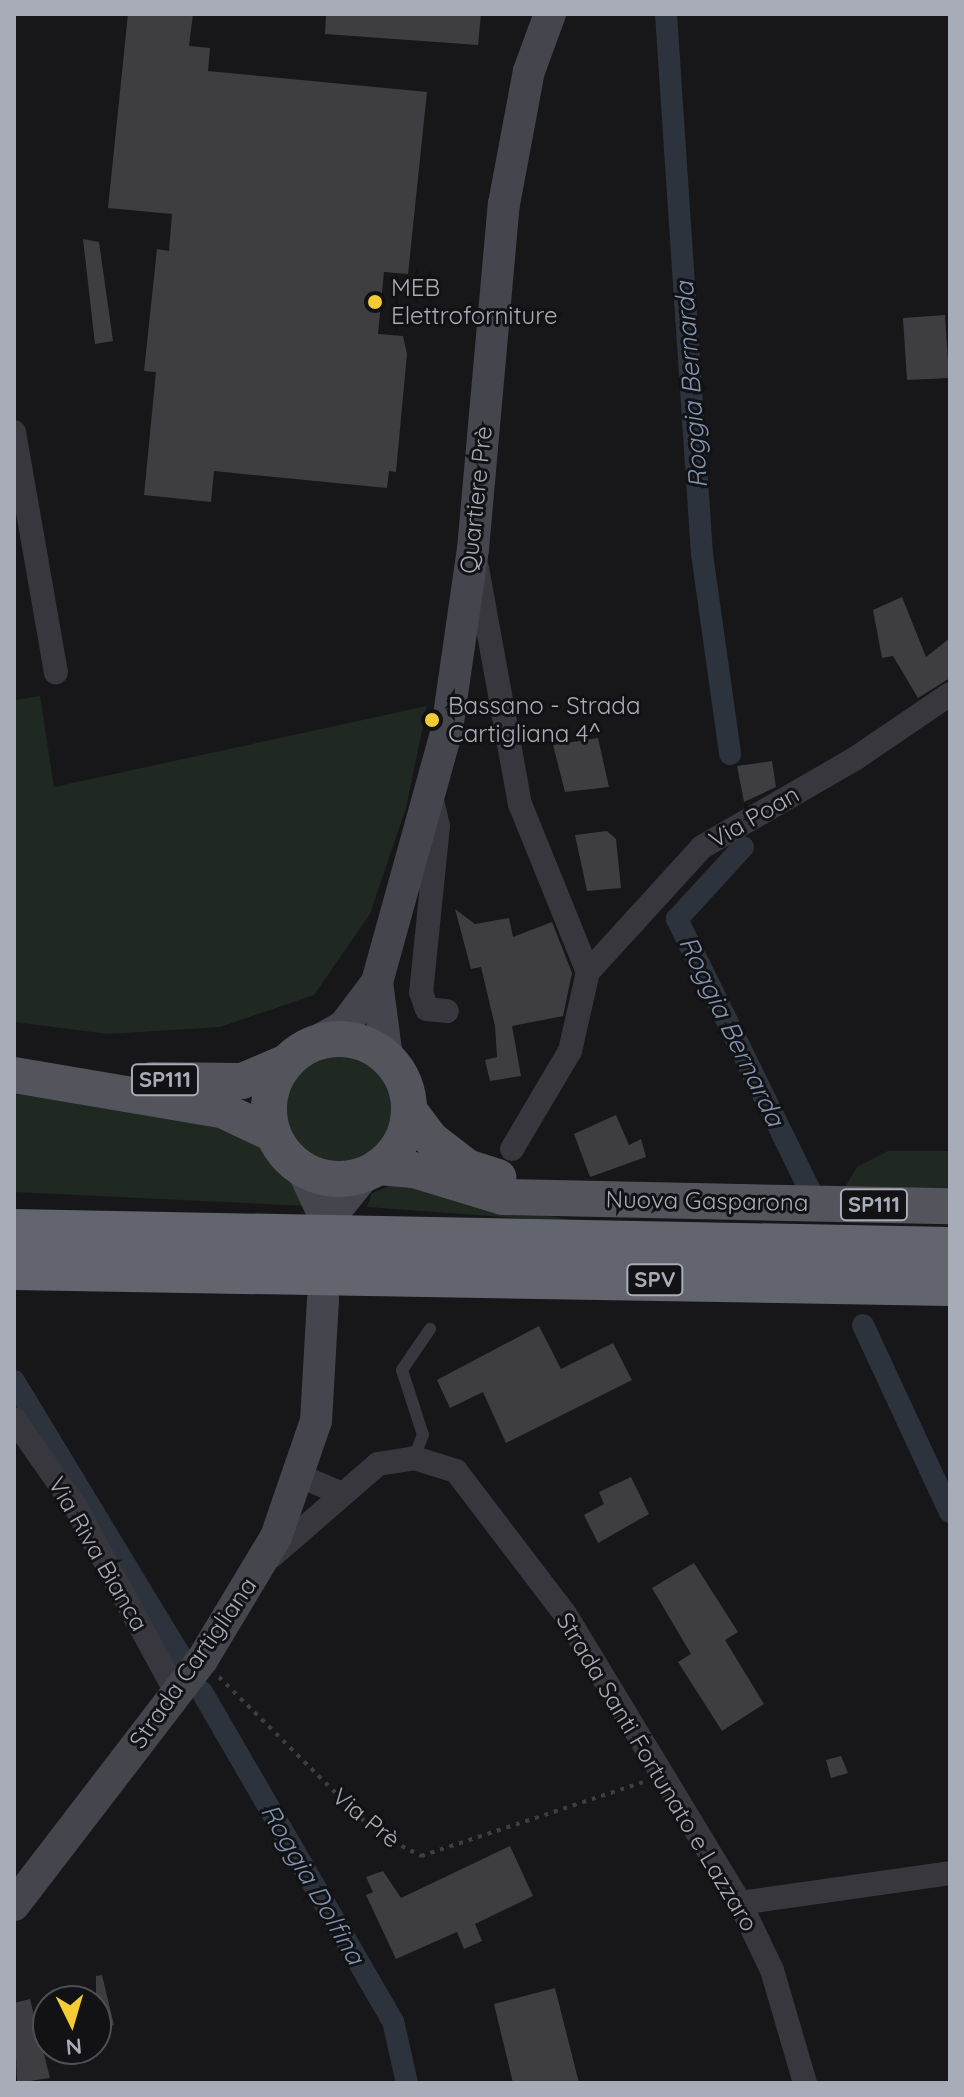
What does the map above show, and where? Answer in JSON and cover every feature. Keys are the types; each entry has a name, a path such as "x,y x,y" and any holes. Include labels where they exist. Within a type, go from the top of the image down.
{"highway":[{"path":"14,1212 62,1214 334,1244"},
{"name":"SPV","path":"14,1230 334,1244 950,1285"},
{"name":"SPV","path":"14,1269 334,1244 556,1241 950,1248"}],"main road":[{"name":"SP111","path":"27,1077 242,1081 299,1053 351,1040 387,1058"},
{"path":"273,1134 271,1096 299,1053"},
{"name":"Nuova Gasparona","path":"387,1058 409,1110 432,1140 467,1167 560,1196"},
{"name":"SP111","path":"27,1077 222,1110 273,1134 302,1168"},
{"path":"371,1170 394,1152 409,1110"},
{"name":"Nuova Gasparona","path":"302,1168 322,1177 371,1170 414,1170 503,1197 950,1206"}],"street":[{"name":"Quartiere Prè","path":"299,1053 344,1026 377,982 431,796 473,549 504,204 529,71 550,14"},
{"path":"14,432 56,672"},
{"path":"473,549 520,804 588,972"},
{"name":"Via Poan","path":"512,1149 570,1051 588,972 702,847 856,758 950,694"},
{"path":"431,796 438,826 421,992 427,1009 447,1011"},
{"name":"Quartiere Prè","path":"377,982 387,1058"},
{"name":"Strada Cartigliana","path":"14,1905 202,1660 260,1567 300,1476 316,1421 334,1244 302,1168"},
{"path":"334,1244 371,1170"},
{"name":"Via Riva Bianca","path":"14,1419 75,1506 176,1692"},
{"name":"Strada Santi Fortunato e Lazzaro","path":"260,1567 340,1493 378,1464 414,1458 456,1471 565,1614 740,1903 772,1970 805,2083"},
{"path":"300,1476 340,1493"},
{"path":"740,1903 950,1873"}],"lane":[{"path":"414,1458 423,1435 402,1370 430,1329"}],"path":[{"name":"Via Prè","path":"202,1660 375,1832 421,1856 665,1775"}],"shaded area":[{"path":"40,696 54,787 427,706 406,808 370,914 314,995 220,1027 108,1034 14,1022 14,700"},
{"path":"339,1053 360,1057 378,1069 390,1087 394,1108 390,1129 378,1147 360,1159 339,1163 318,1159 300,1147 288,1129 284,1108 288,1087 300,1069 318,1057"},
{"path":"14,1094 214,1117 263,1134 307,1206 14,1192"},
{"path":"888,1151 950,1151 950,1189 845,1187 857,1167"},
{"path":"402,1181 583,1223 367,1207 372,1193"}],"building":[{"path":"128,14 193,14 189,46 210,48 208,71 427,92 408,274 384,272 378,334 403,336 407,354 396,472 389,471 387,488 214,471 211,502 144,495 156,372 144,371 157,249 169,251 172,214 108,208"},
{"path":"326,14 481,14 478,45 325,34"},
{"path":"83,239 99,242 113,341 95,344"},
{"path":"945,315 949,378 907,380 903,318"},
{"path":"902,597 926,657 950,638 950,678 918,698 893,656 882,658 873,610"},
{"path":"598,738 609,787 565,792 553,745"},
{"path":"772,761 776,787 744,802 737,766"},
{"path":"607,831 616,839 621,888 587,891 575,835"},
{"path":"455,909 475,924 509,918 513,937 552,922 572,973 563,1016 512,1026 521,1076 490,1081 485,1060 497,1057 495,1026 481,967 471,969"},
{"path":"616,1115 629,1145 641,1139 646,1157 590,1177 574,1134"},
{"path":"539,1326 561,1369 613,1343 632,1380 506,1443 483,1392 450,1408 437,1380"},
{"path":"631,1477 649,1514 598,1543 584,1515 604,1504 599,1492"},
{"path":"694,1563 738,1632 725,1640 764,1704 722,1731 678,1662 691,1654 652,1588"},
{"path":"841,1756 848,1773 831,1778 826,1760"},
{"path":"510,1846 533,1896 475,1924 482,1941 464,1949 457,1932 396,1959 366,1895 373,1892 366,1877 383,1871 401,1898"},
{"path":"102,1975 104,1985 96,1985 96,1976"},
{"path":"555,1988 579,2083 513,2083 494,2004"},
{"path":"30,1999 32,2065 47,2065 50,2078 17,2083 14,2003"}],"waterway":[{"name":"Roggia Bernarda","path":"666,14 702,554 730,754"},
{"name":"Roggia Bernarda","path":"743,847 677,919 809,1189"},
{"name":"Roggia Bernarda","path":"863,1325 950,1512"},
{"name":"Roggia Dolfina","path":"14,1381 188,1668"},
{"name":"Roggia Dolfina","path":"202,1692 393,2021 407,2083"}],"place":[{"name":"MEB Elettroforniture","path":"375,302"},
{"name":"Bassano - Strada Cartigliana 4^","path":"432,720"}]}
